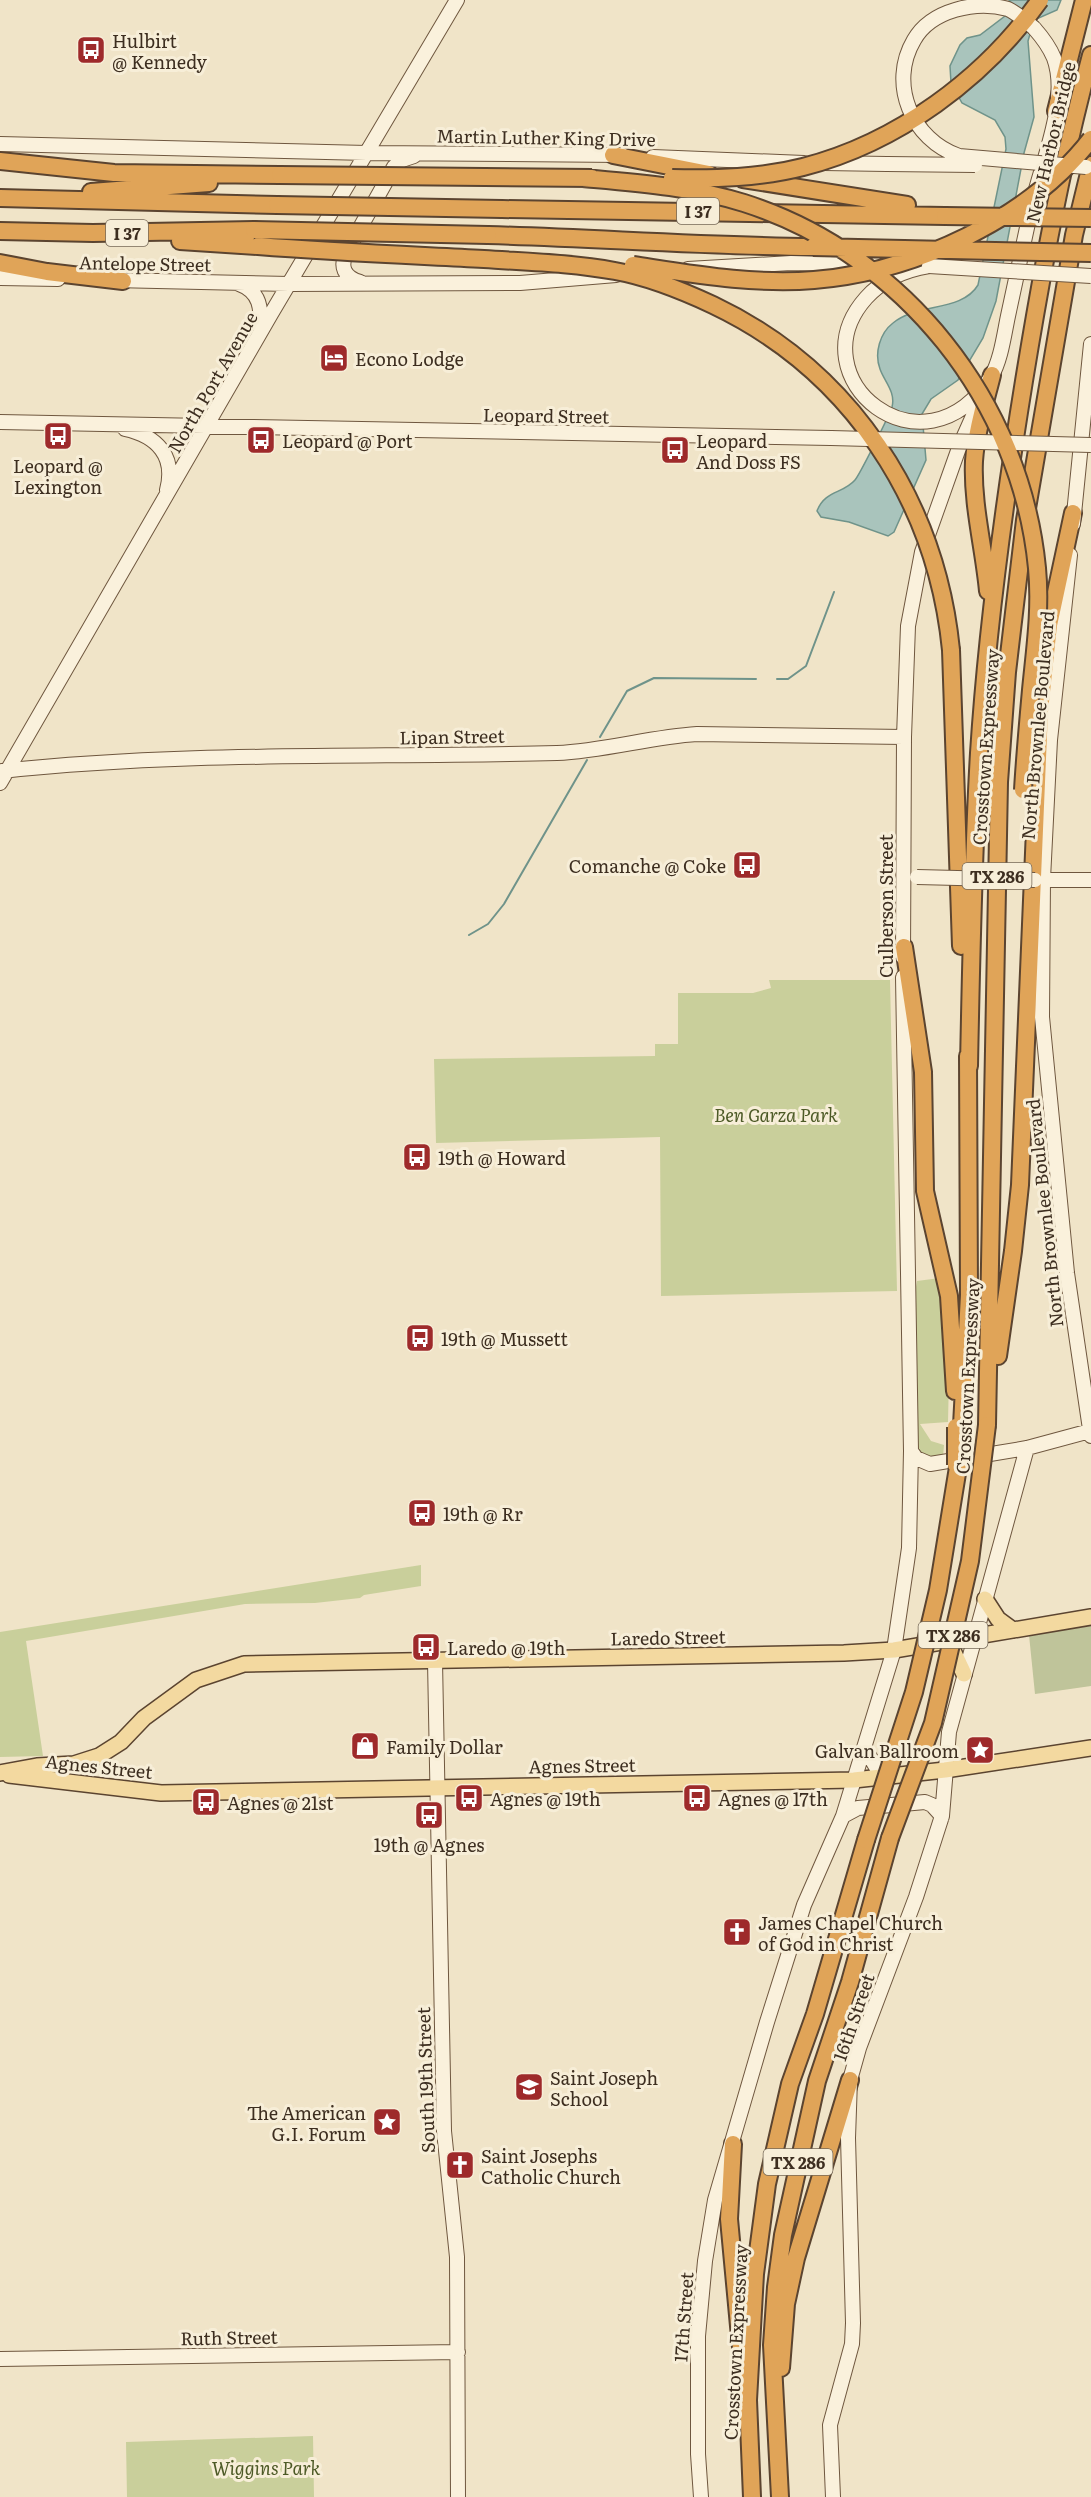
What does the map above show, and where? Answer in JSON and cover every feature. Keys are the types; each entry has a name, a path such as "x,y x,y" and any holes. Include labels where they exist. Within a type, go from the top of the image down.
{"highway":[{"path":"0,161 114,173 701,179 757,176 803,167 857,149 898,128 958,87 1014,33 1040,0"},
{"path":"1056,111 1084,0"},
{"name":"New Harbor Bridge","path":"1048,238 1091,55"},
{"path":"93,233 258,246 541,261 580,260 753,280 814,280 859,274 912,260 968,236 1014,209 1042,188 1091,139"},
{"path":"613,155 890,208 911,206 945,216 1091,218"},
{"name":"Crosstown Expressway","path":"780,2497 772,2345 783,2235 817,2081 850,1982 890,1838 933,1723 970,1561 987,1425 999,782 1007,672 1025,520 1074,235 1089,166"},
{"path":"27,198 280,175"},
{"path":"583,178 681,188 716,195 784,218 828,242 882,279 928,322 943,339 981,393 1000,429 1021,483 1029,514 1037,568 1038,612 1023,790 1022,1133"},
{"name":"I 37","path":"0,198 502,208 890,208"},
{"name":"I 37","path":"0,231 93,233 254,230 587,238 667,244 1091,253"},
{"name":"Crosstown Expressway","path":"969,1066 978,772 991,627 1008,480 1048,238"},
{"path":"541,261 615,271 649,279 689,293 733,314 771,338 818,376 861,421 894,469 909,499 936,568 948,620 969,1066"},
{"path":"0,263 46,272 123,281"},
{"path":"991,627 974,462 979,426 992,375"},
{"path":"987,1425 1013,1251 1020,1185 1040,711 1048,625 1073,513"},
{"path":"904,947 923,1072 925,1191 949,1296 959,1426"},
{"name":"TX 286","path":"959,1426 969,1295 969,1066"},
{"name":"Crosstown Expressway","path":"752,2497 748,2400 754,2274 767,2184 790,2084 815,2014 866,1840 919,1673 938,1590 956,1478 959,1426"},
{"path":"774,2407 783,2359 786,2304 796,2258 850,2080"},
{"path":"733,2144 729,2219 737,2317 748,2400"}],"main road":[{"name":"North Port Avenue","path":"2,775 458,0"},
{"path":"929,266 895,275 868,296 855,313 850,326 846,349 851,378 864,398 874,407 902,420 932,421 965,408 992,375 1003,343 1032,205 1056,111 1058,85 1054,59 1047,44 1034,28 1007,9 979,4 963,6 935,18 921,30 905,59 903,79 908,108 926,135 950,153 959,156 1089,166"},
{"name":"Martin Luther King Drive","path":"0,144 367,153 613,155 800,163 1089,166"},
{"path":"364,283 348,277 343,269 342,262 346,253 394,167 402,160 428,153"},
{"name":"Antelope Street","path":"0,278 289,284 520,283 791,263 929,266 1091,276"},
{"path":"234,283 247,287 258,299 261,311 261,332"},
{"name":"North Brownlee Boulevard","path":"1090,351 1050,740 1039,879 1043,1037 1067,1273 1091,1434"},
{"name":"Culberson Street","path":"911,1451 903,1027 904,737 908,626 917,571 939,501 960,445 992,375"},
{"name":"Leopard Street","path":"0,422 1091,444"},
{"path":"84,424 130,430 147,438 163,451 170,465 170,477 159,509"},
{"name":"Lipan Street","path":"2,775 231,756 561,753 668,736 697,734 904,737"},
{"path":"903,877 1091,880"},
{"path":"911,1451 916,1458 930,1464 1027,1448 1091,1434"},
{"path":"945,1770 949,1732 1027,1448"},
{"path":"733,2144 767,2022 804,1905 843,1816 894,1650 909,1548 911,1451"},
{"path":"985,1599 998,1619 1013,1630"},
{"name":"Laredo Street","path":"0,1773 37,1766 74,1764 99,1756 121,1742 144,1718 196,1680 244,1664 833,1654 894,1650 1091,1617"},
{"path":"948,1641 964,1674"},
{"name":"South 19th Street","path":"435,1660 444,2131 456,2244 459,2352 458,2497"},
{"path":"864,1747 882,1777"},
{"name":"Agnes Street","path":"0,1773 161,1793 438,1786 854,1780 945,1770 1091,1748"},
{"name":"16th Street","path":"833,2497 830,2425 852,2344 853,2323 848,2138 850,2080 859,2048 916,1897 942,1816 945,1770"},
{"path":"843,1816 858,1808 925,1802 932,1805 942,1816"},
{"name":"17th Street","path":"701,2497 698,2454 698,2336 705,2261 715,2200 733,2144"},
{"name":"Ruth Street","path":"0,2359 459,2352"}],"green space":[{"name":"Ben Garza Park","path":"769,980 890,980 897,1291 661,1296 660,1137 436,1143 434,1059 655,1056 655,1044 678,1044 678,993 753,993 771,988"},
{"path":"940,1278 949,1377 948,1422 920,1424 931,1441 944,1445 943,1457 932,1458 916,1449 914,1298 917,1281"},
{"path":"421,1565 421,1586 364,1595 360,1598 315,1603 245,1604 26,1641 43,1756 0,1757 0,1632"},
{"path":"1091,1626 1091,1686 1035,1694 1029,1635"},
{"name":"Wiggins Park","path":"313,2436 314,2497 127,2497 126,2442"}],"water":[{"path":"1009,0 1061,0 1057,10 1034,20 1028,41 1034,117 1024,153 996,301 983,338 958,380 931,399 922,414 926,460 894,532 888,536 849,522 821,517 817,511 820,504 829,496 845,488 858,476 892,407 891,392 878,363 879,344 888,327 914,312 961,300 971,294 978,285 1006,149 1005,137 995,120 962,103 951,83 950,66 960,45 967,38 980,35 1005,16 1012,4"}],"waterway":[{"path":"777,679 788,679 806,666 834,592"},
{"path":"600,737 627,691 654,678 756,679"},
{"path":"469,935 488,924 504,904 587,760"}],"place":[{"name":"Hulbirt @ Kennedy","path":"91,50"},
{"name":"Econo Lodge","path":"334,358"},
{"name":"Leopard @ Lexington","path":"58,436"},
{"name":"Leopard @ Port","path":"261,440"},
{"name":"Leopard And Doss FS","path":"675,450"},
{"name":"Comanche @ Coke","path":"747,865"},
{"name":"19th @ Howard","path":"417,1157"},
{"name":"19th @ Mussett","path":"420,1338"},
{"name":"19th @ Rr","path":"422,1513"},
{"name":"Laredo @ 19th","path":"426,1647"},
{"name":"Family Dollar","path":"365,1746"},
{"name":"Galvan Ballroom","path":"980,1750"},
{"name":"Agnes @ 19th","path":"469,1798"},
{"name":"Agnes @ 17th","path":"697,1798"},
{"name":"Agnes @ 21st","path":"206,1802"},
{"name":"19th @ Agnes","path":"429,1815"},
{"name":"James Chapel Church of God in Christ","path":"737,1932"},
{"name":"Saint Joseph School","path":"529,2087"},
{"name":"The American G.I. Forum","path":"387,2122"},
{"name":"Saint Josephs Catholic Church","path":"460,2165"}]}
